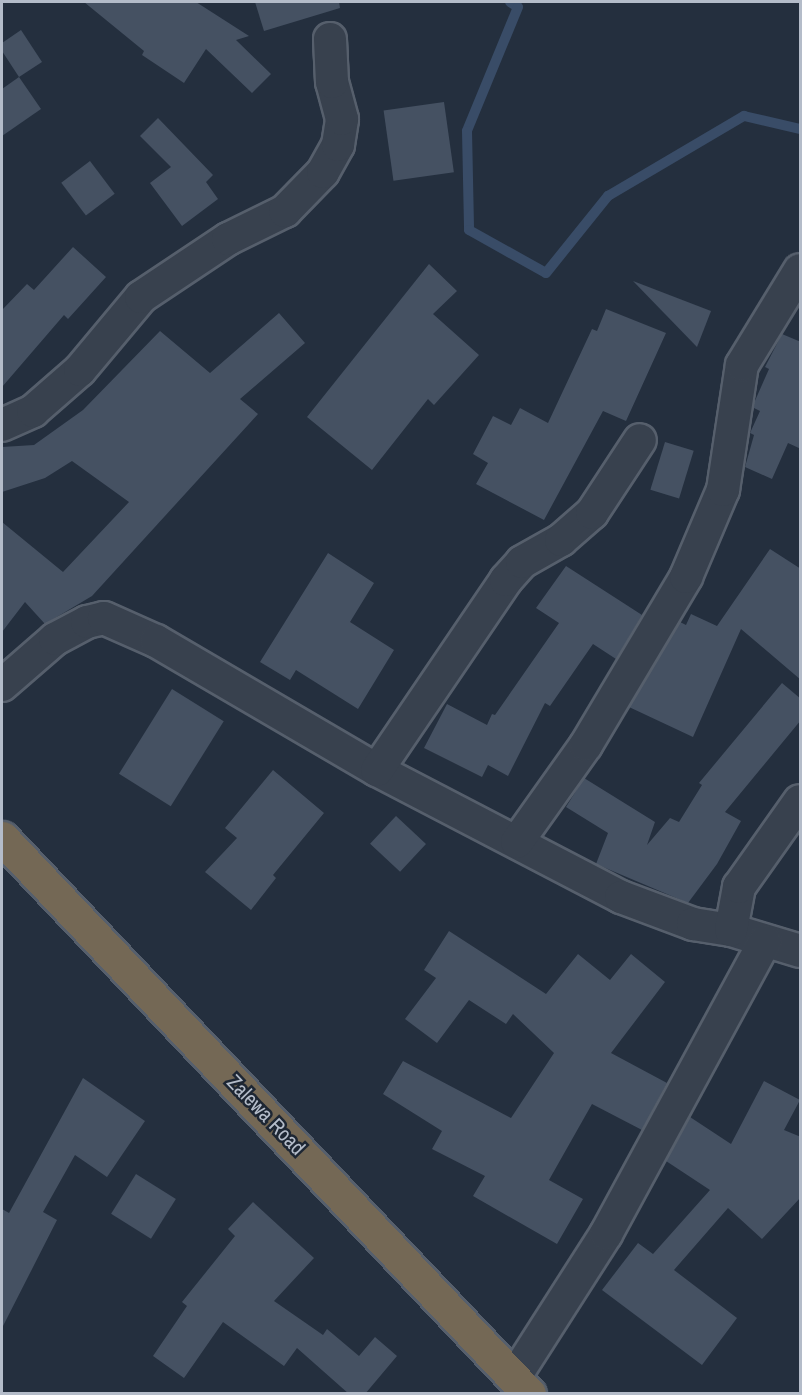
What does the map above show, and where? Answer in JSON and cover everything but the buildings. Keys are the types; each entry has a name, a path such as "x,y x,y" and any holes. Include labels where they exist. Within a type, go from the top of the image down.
{"highway":[{"name":"Zalewa Road","path":"2,838 522,1386"}],"street":[{"path":"2,425 33,411 80,370 141,297 228,238 285,211 317,179 338,145 342,119 332,82 330,39"},
{"path":"517,842 586,745 686,577 723,490 742,365 801,270"},
{"path":"377,770 506,580 522,562 561,540 592,513 640,440"},
{"path":"2,685 55,639 87,622 104,618 156,641 377,770 621,897 693,924 731,930 801,951"},
{"path":"731,930 739,887 801,801"},
{"path":"522,1386 765,941"}],"waterway":[{"path":"510,2 518,7 467,131 469,230 546,273 608,196 744,116 800,129"}]}
